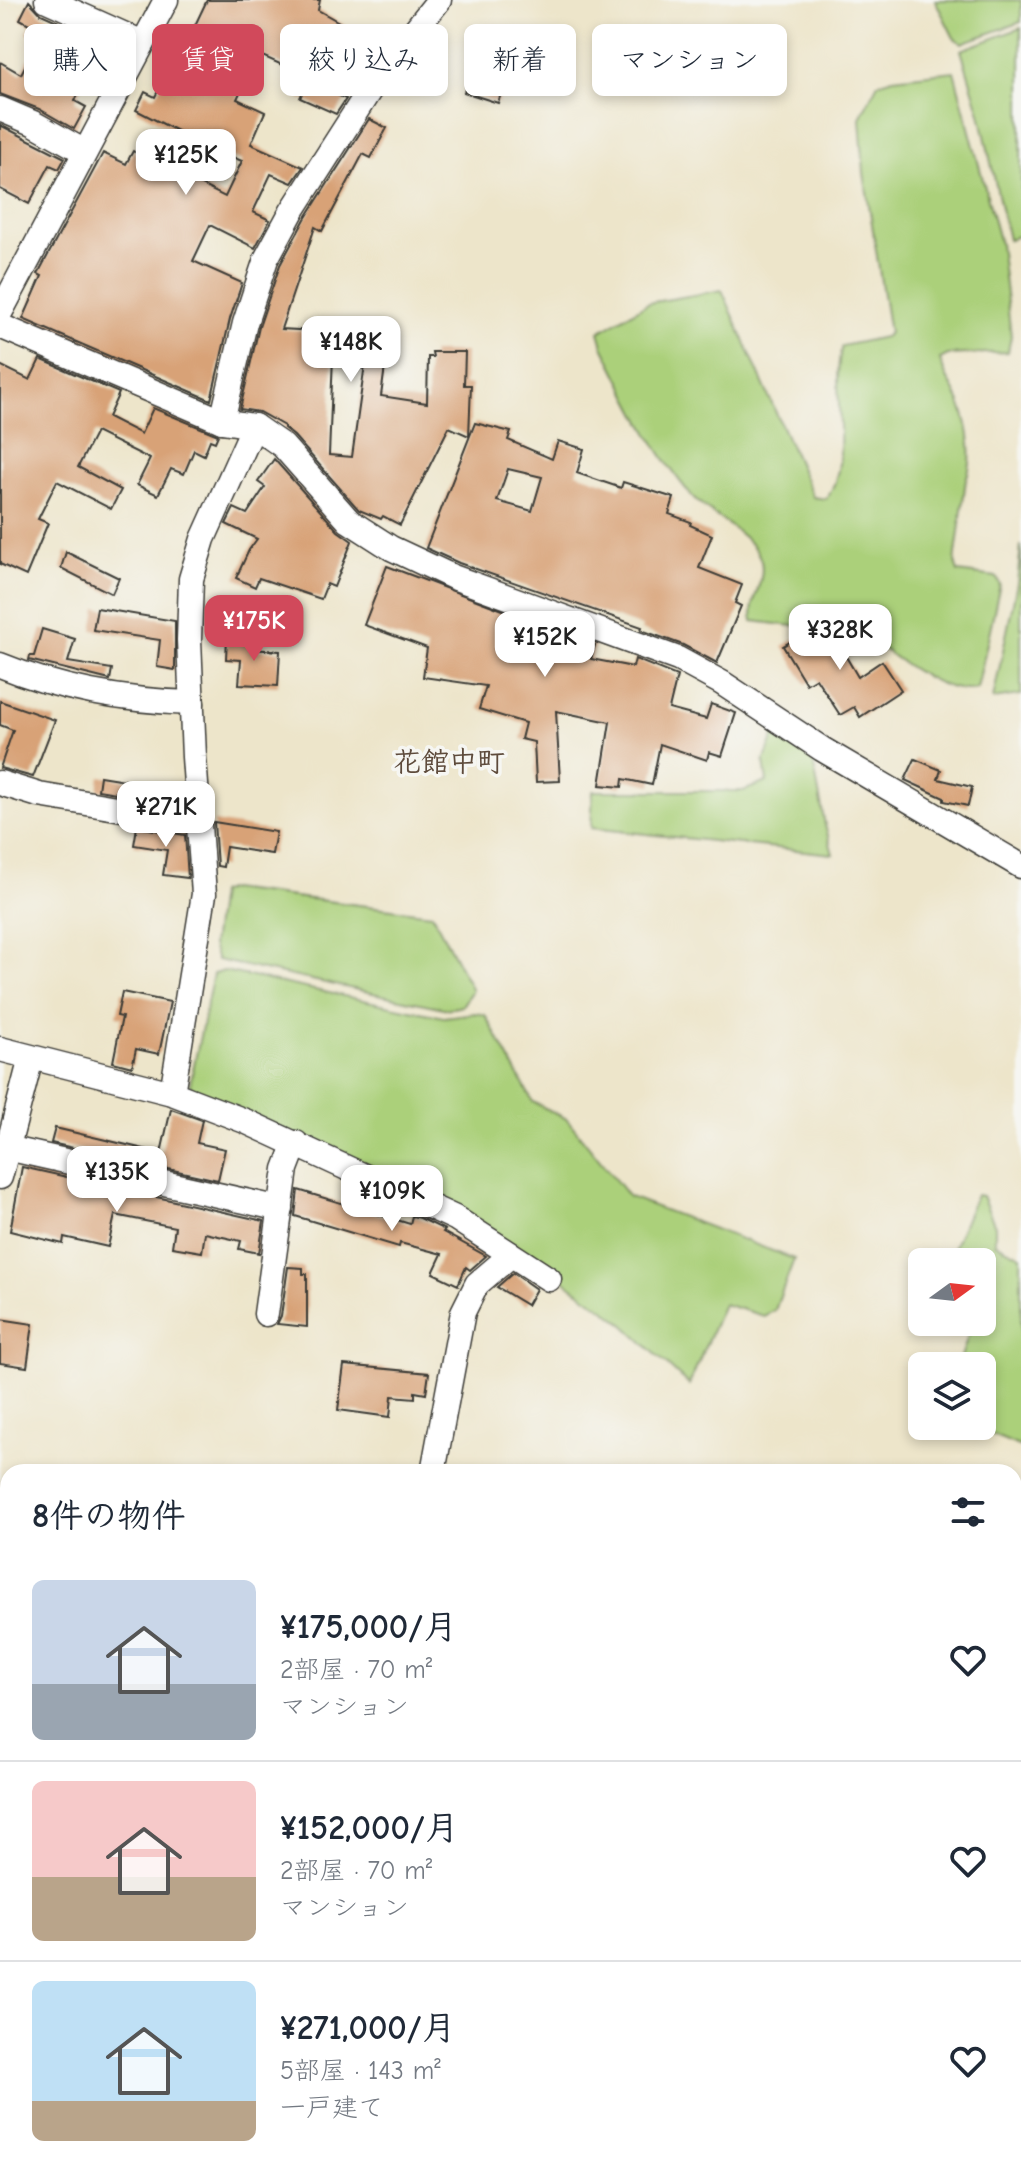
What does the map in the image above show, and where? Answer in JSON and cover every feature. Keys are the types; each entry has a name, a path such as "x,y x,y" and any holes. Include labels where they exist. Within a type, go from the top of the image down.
{"street":[{"path":"47,0 143,43"},
{"path":"0,313 166,0"},
{"path":"222,421 245,323 266,259 292,211 378,77 439,0"},
{"path":"0,109 33,123 85,152"},
{"path":"0,326 222,421 254,426 283,446 349,521 391,548 453,577 678,659 722,683 822,749 1021,866"},
{"path":"172,1093 204,894 189,640 191,579 203,539 254,426"},
{"path":"0,665 23,675 97,695 192,703"},
{"path":"0,783 39,795 199,822"},
{"path":"0,1049 172,1093 296,1143 455,1218 549,1279"},
{"path":"0,1177 31,1058"},
{"path":"266,1314 286,1169 296,1143"},
{"path":"7,1148 281,1209"},
{"path":"434,1464 463,1312 477,1284 511,1255"}],"green space":[{"path":"935,0 1021,0 1021,22 962,43 954,38"},
{"path":"1021,28 1021,235 1008,240 980,113 961,50"},
{"path":"954,71 1000,244 1011,336 1008,352 948,355 940,359 961,405 970,442 969,471 955,562 958,572 996,577 1000,584 977,689 962,690 944,685 907,666 842,618 831,615 793,626 753,621 762,569 757,552 740,534 698,502 677,477 632,404 599,332 648,303 722,290 813,497 826,499 839,465 838,383 842,346 884,337 889,333 864,173 860,118 878,83 893,78"},
{"path":"1021,545 1021,695 993,699 1017,583"},
{"path":"777,728 812,756 833,854 591,828 593,791 743,791 767,782 764,762"},
{"path":"229,889 432,914 472,990 462,1006 448,1009 217,960 212,946 219,893"},
{"path":"224,971 444,1017 476,1013 485,1015 533,1102 567,1119 629,1197 794,1259 775,1310 764,1316 723,1304 689,1385 619,1320 558,1276 193,1091 190,1084 213,974"},
{"path":"976,1195 982,1196 995,1226 995,1243 1021,1256 1021,1447 996,1436 996,1352 963,1352 968,1336 996,1336 996,1248 953,1248"}],"building":[{"path":"207,0 320,0 318,10 343,24 280,24 280,64 264,57 264,24 196,24"},
{"path":"29,1 41,14 63,24 29,24 20,19"},
{"path":"0,62 21,74 24,68 24,96 77,96 75,101 86,107 74,129 39,109 0,94"},
{"path":"145,92 155,97 238,96 237,99 265,112 251,144 303,167 292,183 271,174 253,212 270,220 255,248 210,225 193,261 242,283 211,400 23,319 42,276 38,274 103,153 126,164 133,151 225,197 242,161 136,110"},
{"path":"340,96 346,99 336,114 300,98"},
{"path":"476,96 500,96 498,103"},
{"path":"369,119 387,128 371,158 363,154 322,231 315,227 281,329 334,332 329,455 352,457 367,350 387,352 381,396 427,403 428,357 433,357 432,352 465,352 464,385 471,385 469,436 449,427 400,525 383,516 381,519 359,510 284,426 259,412 240,409 259,327 280,265 305,219"},
{"path":"0,125 65,158 59,169 50,165 29,204 0,189"},
{"path":"40,359 119,393 108,417 141,434 153,408 218,435 215,442 210,440 204,455 194,450 184,474 171,469 158,495 137,485 150,459 96,432 78,467 121,490 111,509 57,481 38,519 48,523 26,576 0,564 0,365 30,380"},
{"path":"475,423 511,432 508,440 552,459 558,441 584,449 577,473 621,488 623,482 674,498 669,514 691,522 690,525 712,535 699,568 742,585 735,603 741,606 717,663 683,645 641,630 642,627 459,563 426,548","holes":["508,469 542,477 532,511 497,501"]},
{"path":"274,459 338,531 352,541 334,587 327,584 321,599 259,578 255,587 236,578 257,539 226,524 234,508 247,514 265,487 258,482"},
{"path":"66,552 119,578 112,594 61,568"},
{"path":"387,566 595,645 591,659 633,667 635,659 677,676 669,709 706,719 711,704 736,713 722,756 709,752 707,760 660,744 652,785 623,779 622,787 600,785 610,722 556,711 560,781 536,782 534,742 521,739 525,723 479,709 486,686 423,677 427,648 364,625"},
{"path":"97,608 175,621 175,670 157,667 160,640 93,630"},
{"path":"825,621 858,677 882,661 901,690 860,717 854,707 840,715 816,678 806,684 783,646"},
{"path":"42,629 75,639 68,662 112,669 110,680 29,660 30,656 34,656"},
{"path":"227,637 251,638 250,649 280,651 278,686 239,684 241,660 226,659"},
{"path":"0,701 55,720 33,777 0,768 13,730 0,725"},
{"path":"915,759 941,770 938,779 972,787 968,806 944,801 944,798 905,780"},
{"path":"100,776 181,789 182,804 98,790"},
{"path":"214,822 276,832 272,854 226,847 223,867 217,866"},
{"path":"137,827 185,835 188,878 163,875 167,850 134,845"},
{"path":"122,992 170,1002 159,1054 136,1049 132,1067 113,1062 122,1017 117,1016"},
{"path":"171,1109 202,1120 197,1143 225,1149 218,1180 51,1143 55,1128 161,1153"},
{"path":"22,1167 264,1221 259,1253 239,1249 241,1241 205,1233 202,1252 172,1247 175,1227 115,1215 108,1247 64,1237 63,1244 10,1231"},
{"path":"298,1190 410,1224 412,1216 420,1218 486,1256 470,1270 466,1267 458,1285 433,1273 442,1254 400,1243 399,1247 295,1216"},
{"path":"288,1267 303,1268 303,1274 307,1274 307,1327 277,1324 281,1316"},
{"path":"513,1273 536,1289 527,1305 497,1287"},
{"path":"0,1319 33,1324 27,1367 0,1363"},
{"path":"344,1365 429,1373 426,1394 415,1392 415,1398 392,1396 390,1417 338,1410"}],"district":[{"name":"花館中町","path":"449,762"}]}
